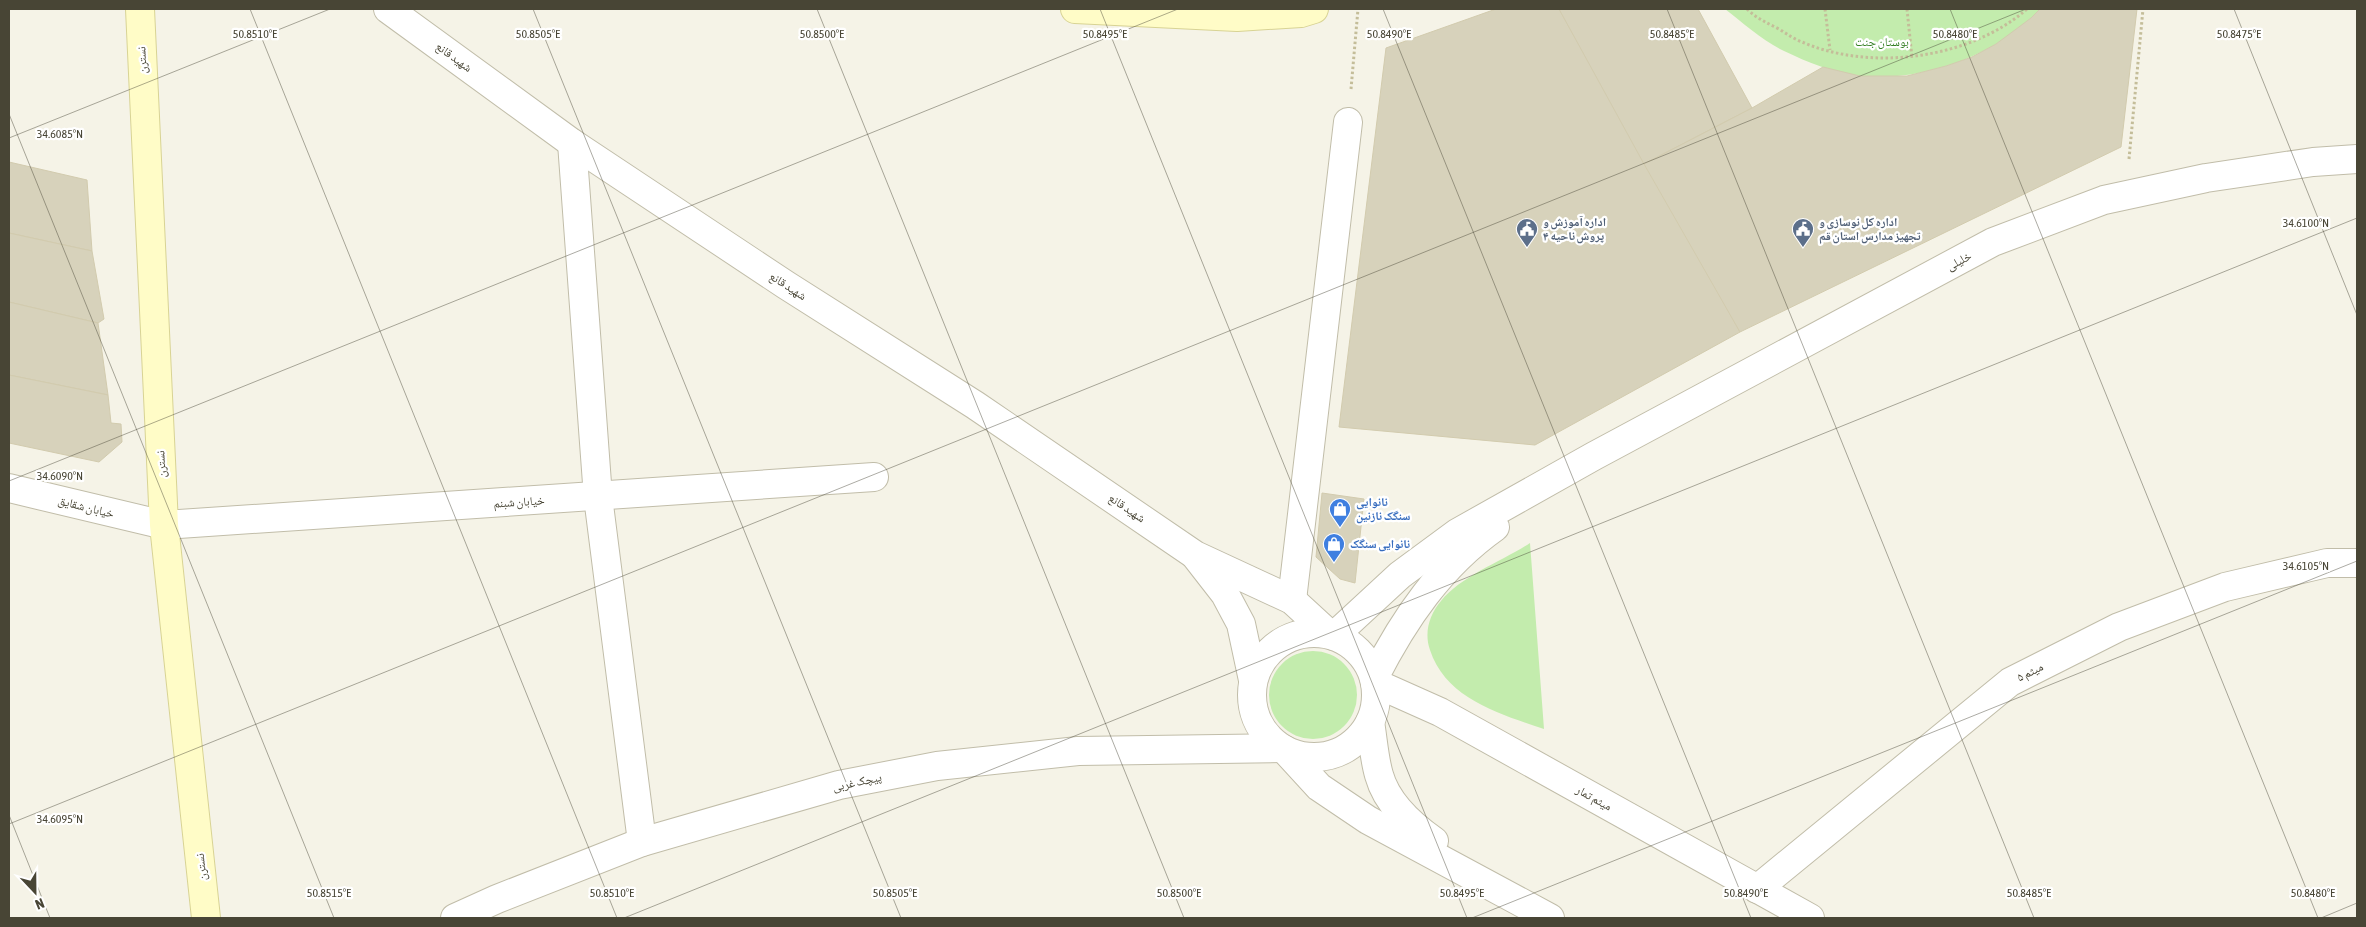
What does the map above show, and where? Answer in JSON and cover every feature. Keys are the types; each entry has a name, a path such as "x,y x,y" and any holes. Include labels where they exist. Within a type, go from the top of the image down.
{"street":[{"name":"نسترن","path":"140,9 164,526 206,918"},
{"name":"شهید قانع","path":"388,9 572,142 786,285 975,405 1195,555"},
{"path":"1075,9 1237,17 1301,13 1314,9"},
{"path":"1292,600 1348,122"},
{"path":"572,142 598,497 642,842"},
{"name":"خلیلی","path":"1594,456 1992,242 2104,200 2206,178 2312,162 2357,159"},
{"path":"1331,635 1400,575 1457,533 1594,456"},
{"path":"1375,681 1400,630 1436,579 1475,541 1594,456"},
{"name":"خیابان شبنم","path":"164,526 874,477"},
{"name":"خیابان شقایق","path":"9,488 164,526"},
{"path":"1195,555 1292,600 1331,635"},
{"path":"1195,555 1226,594 1241,624 1253,680"},
{"name":"میثم ۵","path":"1757,889 2010,682 2119,627 2225,587 2327,563 2357,564"},
{"path":"1283,749 1300,756 1321,756 1341,751 1358,739 1370,722 1376,703 1375,681 1370,666 1359,652 1345,641 1331,635 1309,632 1290,637 1274,648 1261,662 1253,680 1251,699 1256,718 1266,735 1283,749 1319,787 1368,820 1550,918"},
{"name":"میثم تمار","path":"1375,681 1440,712 1810,918"},
{"path":"1206,748 1233,737 1249,726 1256,718"},
{"path":"1370,722 1379,776 1391,802 1411,825 1517,900"},
{"name":"پیچک غربی","path":"455,918 497,899 642,842 839,785 937,766 1078,751 1206,748 1283,749"}],"path":[{"path":"1348,122 1358,9"},
{"path":"1747,9 1755,16 1803,43 1856,57 1912,58 1965,45 2014,20 2027,9"},
{"path":"1824,9 1830,50"},
{"path":"1907,9 1912,58"},
{"path":"2126,195 2143,9"}],"green space":[{"name":"بوستان جنت","path":"1725,9 2040,9 2003,40 1981,52 1933,70 1884,77 1860,76 1840,72 1802,59 1768,42"},
{"path":"1530,543 1544,729 1493,710 1462,693 1448,681 1438,667 1428,644 1429,624 1433,612 1449,592 1471,576"},
{"path":"1313,651 1330,655 1344,664 1353,678 1357,695 1353,712 1344,726 1330,735 1313,739 1296,735 1282,726 1273,712 1269,695 1273,678 1282,664 1296,655"}],"building":[{"name":"اداره آموزش و پروش ناحیه ۴","path":"1496,9 1559,9 1740,332 1535,445 1339,427 1386,48"},
{"path":"1559,9 1698,9 1752,108 1644,164"},
{"name":"اداره کل نوسازی و تجهیز مدارس استان قم","path":"2040,9 2137,9 2121,147 1740,332 1644,164 1752,108 1823,67 1860,76 1907,76 1946,66 1972,57 1996,44"},
{"path":"9,162 87,180 92,251 9,233"},
{"path":"9,233 92,251 104,319 98,323 9,302"},
{"path":"9,302 98,323 108,395 9,375"},
{"path":"9,375 108,395 111,423 121,424 122,442 99,462 9,443"},
{"name":"نانوایی سنگک نازنین","path":"1322,493 1364,499 1355,583 1340,579 1316,557"}],"place":[{"name":"اداره آموزش و پروش ناحیه ۴","path":"1527,248"},
{"name":"اداره کل نوسازی و تجهیز مدارس استان قم","path":"1803,248"},
{"name":"نانوایی سنگک نازنین","path":"1340,528"},
{"name":"نانوایی سنگک","path":"1334,563"}]}
